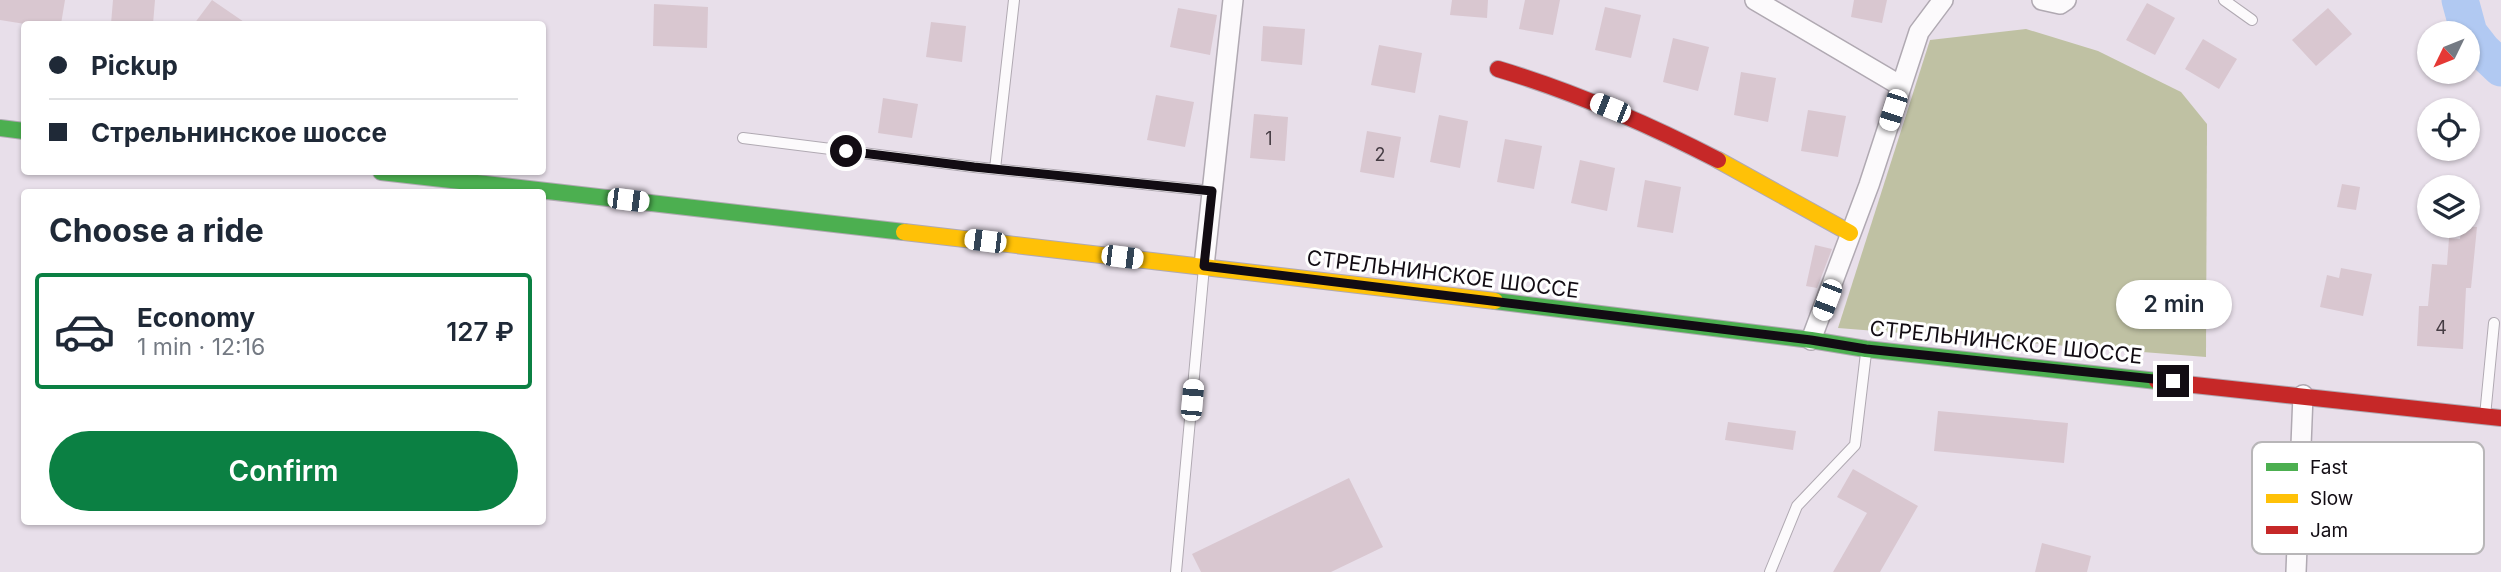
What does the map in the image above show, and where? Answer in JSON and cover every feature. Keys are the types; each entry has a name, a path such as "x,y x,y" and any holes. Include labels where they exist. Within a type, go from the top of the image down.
{"main road":[{"path":"1498,69 1538,79 1658,128 1850,233"},
{"path":"0,128 21,131"},
{"name":"СТРЕЛЬНИНСКОЕ ШОССЕ","path":"407,175 530,189"},
{"name":"СТРЕЛЬНИНСКОЕ ШОССЕ","path":"546,191 1204,266 1866,349 2493,417"}],"street":[{"path":"1204,266 1233,0"},
{"path":"1755,0 1901,86"},
{"path":"1811,340 1869,185 1919,32 1943,0"},
{"path":"2042,0 2060,5 2066,0"},
{"path":"2301,442 2303,395"},
{"path":"2296,572 2297,554"}],"lane":[{"path":"995,169 1014,0"},
{"path":"2224,0 2252,20"},
{"path":"743,138 995,169 1212,191"},
{"path":"1176,572 1204,266"},
{"path":"2493,417 2494,323"},
{"path":"1770,572 1797,506 1855,445 1866,349"}],"green space":[{"path":"2026,29 2098,51 2181,92 2207,124 2206,357 1838,328 1930,40"}],"building":[{"path":"0,0 65,0 62,21 21,21 21,23 0,20"},
{"path":"113,0 155,0 153,21 111,21"},
{"path":"212,0 243,21 196,21"},
{"path":"1452,0 1488,0 1487,18 1450,15"},
{"path":"1525,0 1560,0 1553,35 1519,29"},
{"path":"1854,0 1887,0 1882,23 1851,17"},
{"path":"2147,3 2175,18 2155,55 2126,40"},
{"path":"654,4 708,7 707,48 653,46"},
{"path":"1605,7 1641,15 1631,58 1595,50"},
{"path":"1178,8 1217,15 1210,55 1170,47"},
{"path":"2328,8 2352,34 2316,66 2292,40"},
{"path":"931,22 966,26 962,62 926,57"},
{"path":"1263,26 1305,29 1302,65 1261,61"},
{"path":"1673,38 1709,47 1698,91 1663,82"},
{"path":"2203,39 2237,59 2219,89 2185,69"},
{"path":"1379,45 1422,53 1415,93 1371,85"},
{"path":"1741,72 1776,78 1768,122 1734,115"},
{"path":"1156,95 1194,102 1185,147 1147,140"},
{"path":"883,98 918,104 912,138 878,133"},
{"path":"1808,110 1846,116 1838,157 1801,151"},
{"path":"1254,114 1288,117 1285,161 1250,158"},
{"path":"1439,115 1468,121 1460,168 1430,162"},
{"path":"1367,131 1401,137 1394,178 1360,172"},
{"path":"1505,139 1542,146 1534,189 1497,182"},
{"path":"1580,160 1615,168 1607,211 1571,203"},
{"path":"1645,180 1681,187 1673,233 1637,227"},
{"path":"2342,184 2360,187 2356,210 2337,207"},
{"path":"2449,238 2476,238 2471,288 2466,288 2463,349 2417,346 2419,306 2428,306 2432,264 2447,265"},
{"path":"1815,245 1832,249 1817,288 1806,286"},
{"path":"2341,268 2372,274 2363,316 2320,307 2327,275 2339,278"},
{"path":"1938,411 2068,423 2064,463 1934,451"},
{"path":"1728,422 1796,431 1793,450 1725,440"},
{"path":"1853,469 1918,506 1880,572 1833,572 1867,513 1837,497"},
{"path":"1349,478 1383,547 1331,572 1201,572 1192,554"},
{"path":"2042,543 2091,556 2087,572 2035,572"}],"waterway":[{"path":"2460,0 2469,33 2501,68"}],"traffic: fast":[{"path":"0,128 21,131"},
{"path":"407,175 529,189"},
{"path":"546,191 904,232"},
{"path":"1495,301 1866,349 2157,381"}],"traffic: slow":[{"path":"1718,160 1850,233"},
{"path":"904,232 1495,301"}],"traffic: jam":[{"path":"1498,69 1610,109 1718,160"},
{"path":"2157,381 2501,418"}],"route":[{"path":"846,151 1212,191 1204,266 1866,349 2173,381"}]}
